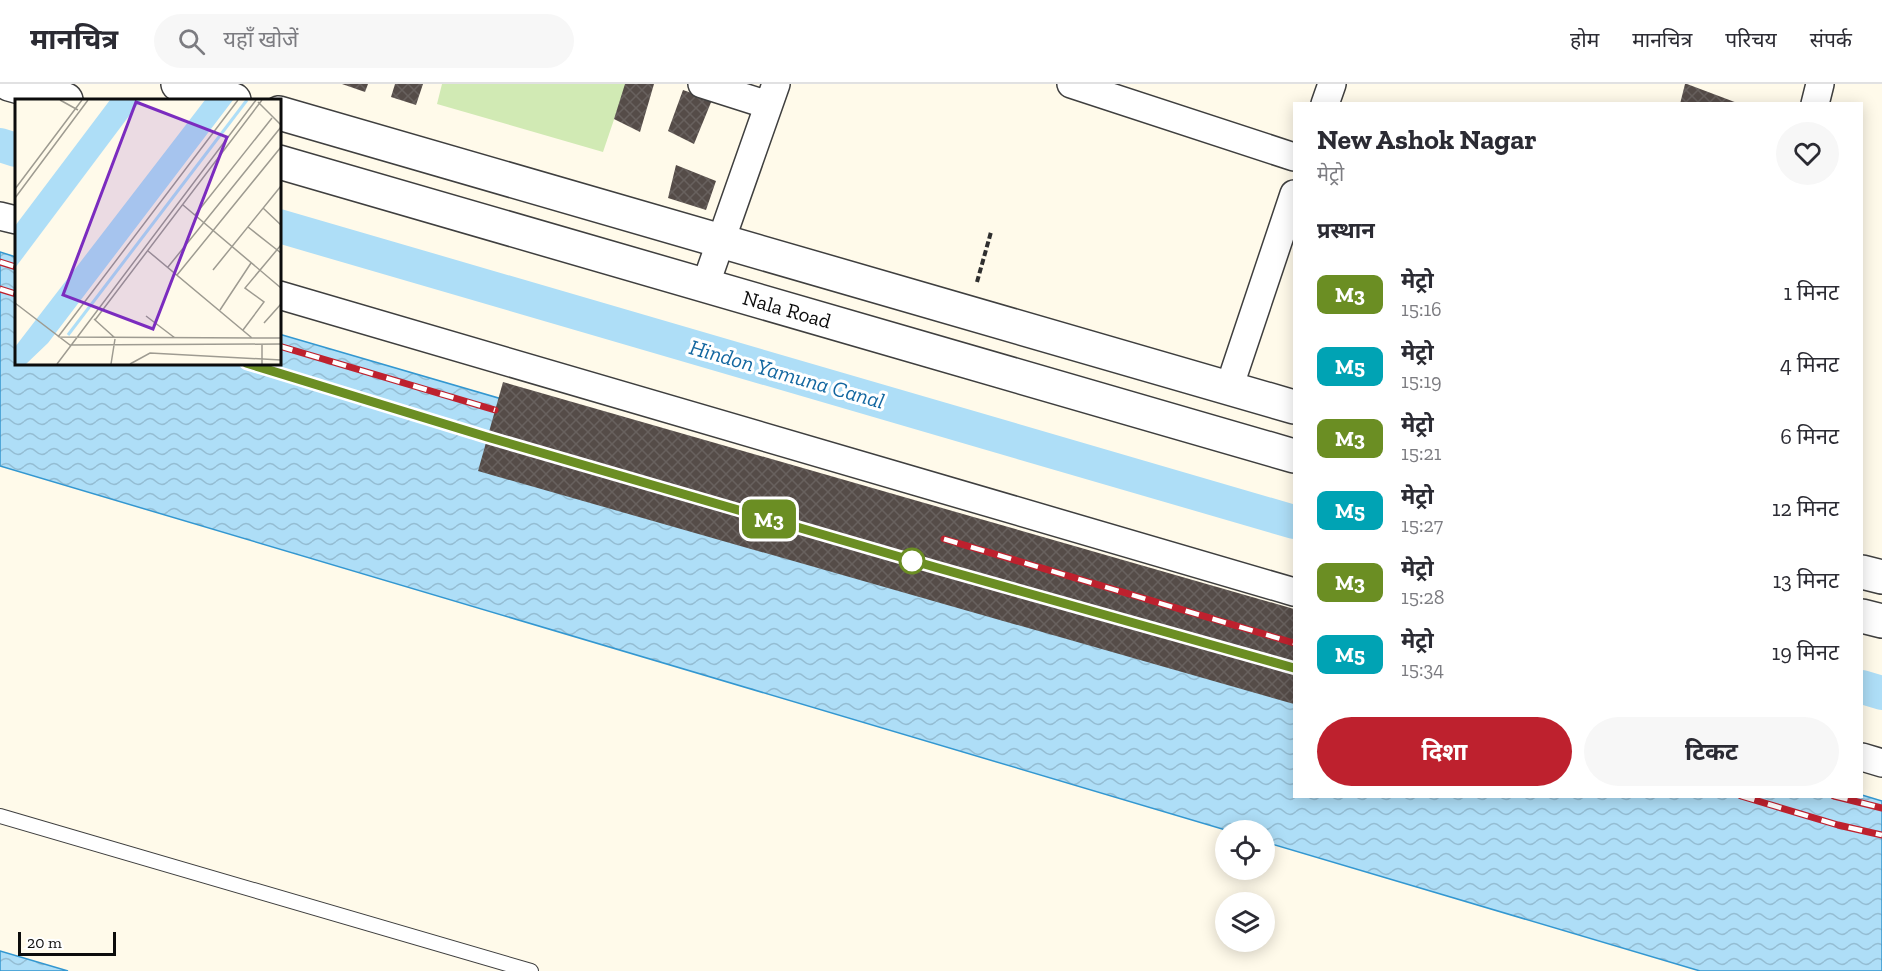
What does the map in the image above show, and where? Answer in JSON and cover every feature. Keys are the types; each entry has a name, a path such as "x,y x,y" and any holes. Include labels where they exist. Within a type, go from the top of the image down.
{"street":[{"path":"9,84 62,99"},
{"path":"702,84 772,94 705,286"},
{"path":"1071,84 1293,158"},
{"path":"1326,102 1332,84"},
{"path":"1816,102 1820,84"},
{"path":"280,113 1293,406"},
{"name":"Nala Road","path":"280,162 1293,456"},
{"path":"1229,388 1293,197"},
{"path":"0,216 15,220"},
{"path":"280,296 1293,592"},
{"path":"1163,418 1177,373"},
{"path":"1863,572 1882,578"},
{"path":"1863,616 1882,621"},
{"path":"1863,757 1882,763"}],"lane":[{"path":"0,816 531,971"}],"path":[{"path":"969,312 991,232"}],"green space":[{"path":"442,84 626,84 603,152 437,104"}],"water":[{"path":"0,252 15,257 15,364 280,364 280,334 1293,630 1293,798 1863,798 1863,795 1882,801 1882,971 1700,971 1275,845 1275,820 1215,820 1215,827 0,466"},
{"path":"0,951 68,971 0,971"}],"building":[{"path":"342,84 368,84 365,92"},
{"path":"395,84 423,84 416,105 391,97"},
{"path":"625,84 654,84 640,132 614,119"},
{"path":"1685,84 1687,84 1735,102 1680,102"},
{"path":"683,90 712,100 694,144 668,131"},
{"path":"676,165 716,181 706,210 668,198"},
{"path":"503,382 1293,609 1293,704 478,471"}],"waterway":[{"name":"Hindon Yamuna Canal","path":"0,145 15,150"},
{"name":"Hindon Yamuna Canal","path":"280,226 1293,522"},
{"name":"Hindon Yamuna Canal","path":"1863,687 1882,693"}],"railway":[{"path":"0,262 15,267"},
{"path":"0,289 15,294"},
{"path":"280,346 495,410"},
{"path":"249,364 487,437"},
{"path":"944,539 1293,643"},
{"path":"938,568 1293,668"},
{"path":"1748,798 1838,825 1882,835"},
{"path":"1842,798 1882,808"}],"metro line":[{"name":"M3","path":"249,364 487,437 938,568 1293,668"}]}
